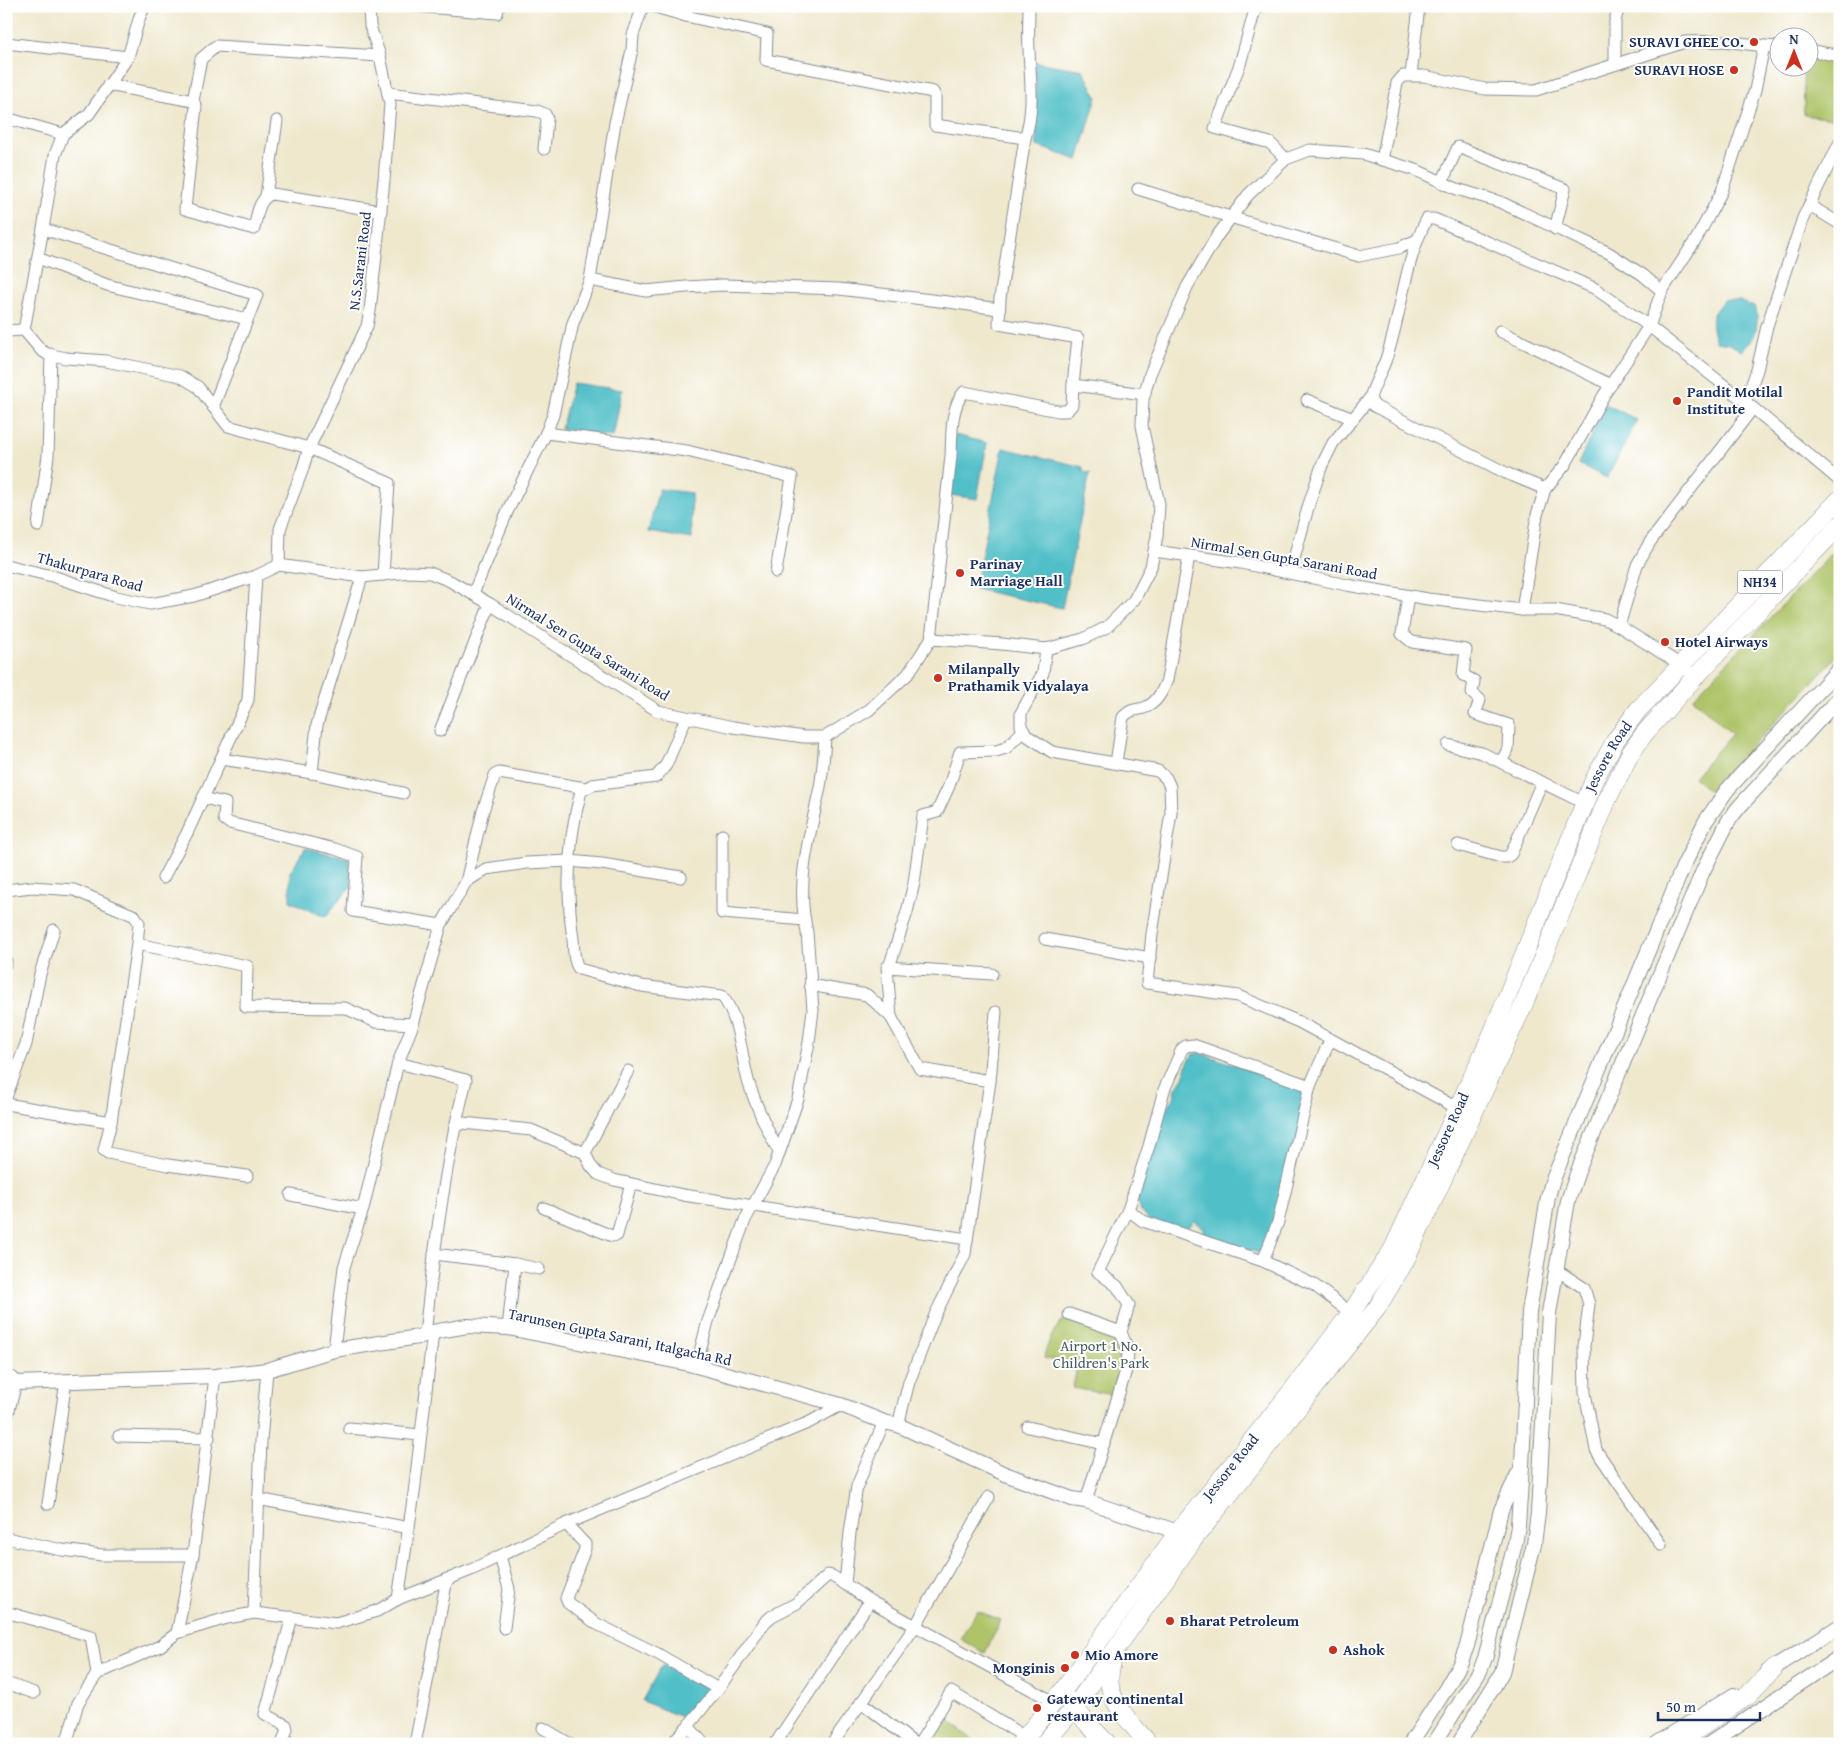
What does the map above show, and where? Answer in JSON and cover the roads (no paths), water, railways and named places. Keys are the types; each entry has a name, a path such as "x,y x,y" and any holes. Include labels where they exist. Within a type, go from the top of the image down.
{"main road":[{"name":"Jessore Road","path":"1023,1740 1058,1697 1178,1532 1351,1314 1393,1249 1500,1017 1584,803 1615,741 1638,710 1840,499"},
{"name":"Jessore Road","path":"1052,1741 1193,1540 1360,1330 1389,1288 1416,1240 1523,1006 1630,754 1644,734 1695,677 1840,525"},
{"path":"1115,1650 1109,1681 1112,1696 1149,1744"},
{"path":"1679,1742 1746,1696 1774,1668"},
{"path":"1058,1697 1074,1708 1108,1744"},
{"path":"1037,1723 1052,1741"}],"street":[{"path":"24,330 43,229 54,155 63,134 89,114 128,57 144,6"},
{"name":"N.S.Sarani Road","path":"279,565 280,530 309,448 367,326 381,211 390,104 380,56 370,26 369,6"},
{"path":"414,6 497,13 499,6"},
{"path":"472,594 508,510 553,415 573,323 590,280 615,123 634,35 643,6"},
{"path":"652,6 687,11 767,34 766,60 933,92 935,96 935,125 1025,138"},
{"path":"696,1367 708,1321 745,1220 775,1165 798,1099 808,1052 812,1010 808,932 804,920 804,865 820,785 825,737 876,704 908,674 931,639 952,432 958,399 964,392 1058,410 1068,411 1072,405 1072,385 1078,338 999,324 999,309 1025,138 1029,127 1032,90 1029,6"},
{"path":"1256,6 1240,64 1215,128 1270,143 1286,159"},
{"path":"1411,76 1419,6"},
{"path":"1616,64 1616,20 1619,6"},
{"path":"1382,160 1397,83 1403,76 1424,76 1486,89 1536,90 1685,42 1724,40 1768,46"},
{"path":"6,43 128,57"},
{"path":"277,121 266,196 262,202 254,229 185,209 196,106 193,101 201,59 216,46 380,56"},
{"path":"1522,610 1537,515 1545,489 1565,465 1611,385 1649,326 1662,291 1697,238 1722,192 1754,90 1764,46"},
{"path":"1818,52 1840,56"},
{"path":"108,85 193,101"},
{"path":"388,93 537,111 545,114 547,119 544,150"},
{"path":"6,118 63,134"},
{"path":"1619,626 1637,565 1650,542 1749,406 1767,326 1803,218 1840,142"},
{"path":"1442,182 1458,147 1565,189 1555,229"},
{"path":"931,639 1046,649 1083,639 1107,627 1134,600 1151,567 1158,536 1159,504 1142,426 1145,394 1150,374 1187,288 1217,236 1248,195 1286,159 1310,150 1364,154 1416,170 1458,189 1500,202 1609,253 1643,275 1662,291"},
{"path":"1138,189 1359,256 1399,248 1417,240"},
{"path":"266,196 272,194 381,211"},
{"path":"1809,205 1840,224"},
{"path":"1290,573 1308,504 1322,465 1333,443 1370,398 1386,360 1417,240 1427,219 1434,219 1594,288 1649,326 1840,481"},
{"path":"43,229 256,295 213,407"},
{"path":"38,258 107,286 247,319"},
{"path":"590,280 646,291 723,286 839,289 999,309"},
{"path":"24,330 41,350 51,354 106,361 180,376 198,387 228,426 309,448 389,483 383,575"},
{"path":"6,331 24,330"},
{"path":"1500,331 1611,385"},
{"path":"38,526 48,456 51,354"},
{"path":"1072,385 1145,394"},
{"path":"1370,398 1374,406 1506,473 1545,489"},
{"path":"1307,400 1353,419"},
{"path":"546,433 687,451 792,478 776,572"},
{"name":"Nirmal Sen Gupta Sarani Road","path":"1154,552 1241,563 1408,596 1522,610 1555,610 1605,619 1681,665 1695,677"},
{"path":"1116,762 1123,717 1131,710 1145,707 1159,698 1167,680 1189,556"},
{"name":"Thakurpara Road","path":"6,564 52,576 116,597 150,604 194,596 256,576 279,565"},
{"name":"Nirmal Sen Gupta Sarani Road","path":"279,565 362,577 410,572 430,574 450,580 658,711 686,718 804,737 825,737"},
{"path":"163,878 204,798 248,700 256,576"},
{"path":"312,773 317,725 362,577"},
{"path":"1408,596 1402,634 1412,642 1466,650 1462,675 1474,681 1472,693 1480,700 1475,714 1509,725 1508,749 1501,762"},
{"path":"440,731 490,604"},
{"path":"1046,649 1043,673 1021,713 1021,726 1026,735 1052,752 1158,771 1166,778 1170,787 1171,813 1147,983 1238,996 1299,1022 1457,1108"},
{"path":"1434,1744 1476,1678 1485,1658 1515,1544 1522,1466 1529,1312 1552,1182 1683,867 1705,822 1727,790 1840,668"},
{"path":"1458,1744 1502,1672 1534,1544 1538,1513 1549,1314 1555,1269 1572,1186 1650,995 1711,853 1729,820 1840,697"},
{"path":"334,1350 344,1267 362,1209 398,1063 413,1024 441,925 466,882 483,811 496,775 499,773 585,788 656,777 666,765 686,718"},
{"path":"891,1017 887,967 890,967 914,883 923,816 937,812 949,786 960,752 996,751 1006,748 1024,731"},
{"path":"1448,745 1482,753 1584,803"},
{"path":"221,759 312,773 403,793"},
{"path":"1458,845 1501,857 1511,854 1542,782"},
{"path":"585,788 581,791 569,861 569,912 575,960 579,969 641,986 722,996 731,1009 749,1083 762,1120 779,1152"},
{"path":"204,798 225,803 224,819 229,823 335,849 358,857 353,912 441,925"},
{"path":"722,835 722,913 804,920"},
{"path":"466,882 486,870 527,863 569,861 602,864 681,877"},
{"path":"6,890 32,887 74,890 135,916 139,924 111,1122 104,1150 161,1163 248,1176"},
{"path":"6,1097 9,1080 26,1044 40,974 54,930"},
{"path":"1045,939 1150,958"},
{"path":"137,944 248,966 246,1008 345,1008 376,1022 413,1024"},
{"path":"890,967 992,974"},
{"path":"810,985 867,995 891,1017 920,1069 990,1080"},
{"path":"845,1584 857,1486 891,1423 935,1315 965,1254 990,1080 996,1012"},
{"path":"1263,1261 1278,1222 1310,1086 1330,1040"},
{"path":"1086,1501 1127,1367 1128,1350 1121,1332 1129,1305 1117,1286 1098,1272 1128,1210 1149,1146 1164,1090 1182,1049 1193,1045 1310,1086"},
{"path":"398,1063 466,1080 443,1185 434,1254 420,1435 398,1599"},
{"path":"585,1153 628,1071"},
{"path":"6,1104 111,1122"},
{"path":"455,1127 458,1124 464,1124 531,1130 585,1153 598,1174 630,1184 967,1239"},
{"path":"544,1208 612,1236 617,1235 630,1184"},
{"path":"291,1195 362,1209"},
{"path":"1128,1210 1143,1221 1263,1261 1314,1285 1351,1314"},
{"path":"434,1254 515,1264 539,1269"},
{"path":"508,1328 515,1264"},
{"path":"1555,1269 1584,1288 1588,1304 1584,1346 1585,1393 1596,1450 1660,1545"},
{"path":"1069,1314 1121,1332"},
{"name":"Tarunsen Gupta Sarani, Italgacha Rd","path":"11,1381 216,1376 267,1370 334,1350 467,1326 508,1328 696,1367 841,1405 891,1423 1005,1474 1072,1499 1086,1501 1178,1532"},
{"path":"254,1613 263,1405 267,1370"},
{"path":"177,1633 193,1555 216,1376"},
{"path":"6,1421 11,1381"},
{"path":"48,1504 66,1381"},
{"path":"66,1744 78,1703 97,1674 160,1646 177,1633 227,1618 254,1613 336,1623 377,1611 398,1599 448,1580 566,1524 810,1422 841,1405"},
{"path":"1028,1427 1104,1444"},
{"path":"350,1428 420,1435"},
{"path":"119,1436 209,1438"},
{"path":"1410,1744 1460,1664 1467,1646 1501,1510 1522,1466"},
{"path":"832,1744 916,1625 989,1497"},
{"path":"258,1499 409,1528"},
{"path":"566,1524 585,1544 585,1549 566,1598 568,1603 597,1624 658,1654 718,1689"},
{"path":"6,1538 62,1550 102,1555 193,1555"},
{"path":"500,1556 509,1589 504,1628"},
{"path":"671,1744 718,1689 765,1622 772,1616 797,1603 828,1575 870,1601 1058,1697"},
{"path":"415,1744 448,1580"},
{"path":"775,1744 870,1601"},
{"path":"6,1612 91,1636 97,1674"},
{"path":"282,1744 287,1729 286,1725 265,1714 292,1617"},
{"path":"1656,1744 1840,1626"},
{"path":"1709,1744 1840,1658"},
{"path":"6,1683 34,1693"},
{"path":"861,1702 917,1744 951,1692 1023,1740"},
{"path":"688,1726 704,1744"},
{"path":"543,1728 570,1744"}],"water":[{"path":"1035,62 1083,70 1097,97 1078,160 1037,146"},
{"path":"1724,300 1741,301 1756,308 1757,326 1755,332 1750,342 1741,351 1730,344 1716,342 1712,329 1712,319 1715,310"},
{"path":"573,383 622,390 613,437 561,429"},
{"path":"1606,404 1637,420 1607,478 1578,464"},
{"path":"955,435 987,443 977,499 944,494"},
{"path":"1003,448 1083,467 1083,472 1090,473 1062,608 975,589"},
{"path":"659,489 691,493 692,539 648,532"},
{"path":"305,848 348,858 352,885 325,917 290,901 290,872"},
{"path":"1200,1053 1310,1090 1266,1246 1259,1253 1205,1237 1204,1229 1195,1221 1185,1231 1149,1220 1141,1212 1136,1195 1164,1112 1174,1098 1176,1088 1183,1077 1189,1059 1194,1054"},
{"path":"662,1665 711,1687 684,1718 642,1701"}],"place":[{"name":"SURAVI GHEE CO.","path":"1754,42"},
{"name":"SURAVI HOSE","path":"1734,70"},
{"name":"Pandit Motilal Institute","path":"1677,401"},
{"name":"Parinay Marriage Hall","path":"960,573"},
{"name":"Hotel Airways","path":"1665,642"},
{"name":"Milanpally Prathamik Vidyalaya","path":"938,678"},
{"name":"Bharat Petroleum","path":"1170,1621"},
{"name":"Ashok","path":"1333,1650"},
{"name":"Mio Amore","path":"1075,1655"},
{"name":"Monginis","path":"1065,1668"},
{"name":"Gateway continental restaurant","path":"1037,1708"}],"park label":[{"name":"Airport 1 No. Children's Park","path":"1101,1354"}]}
